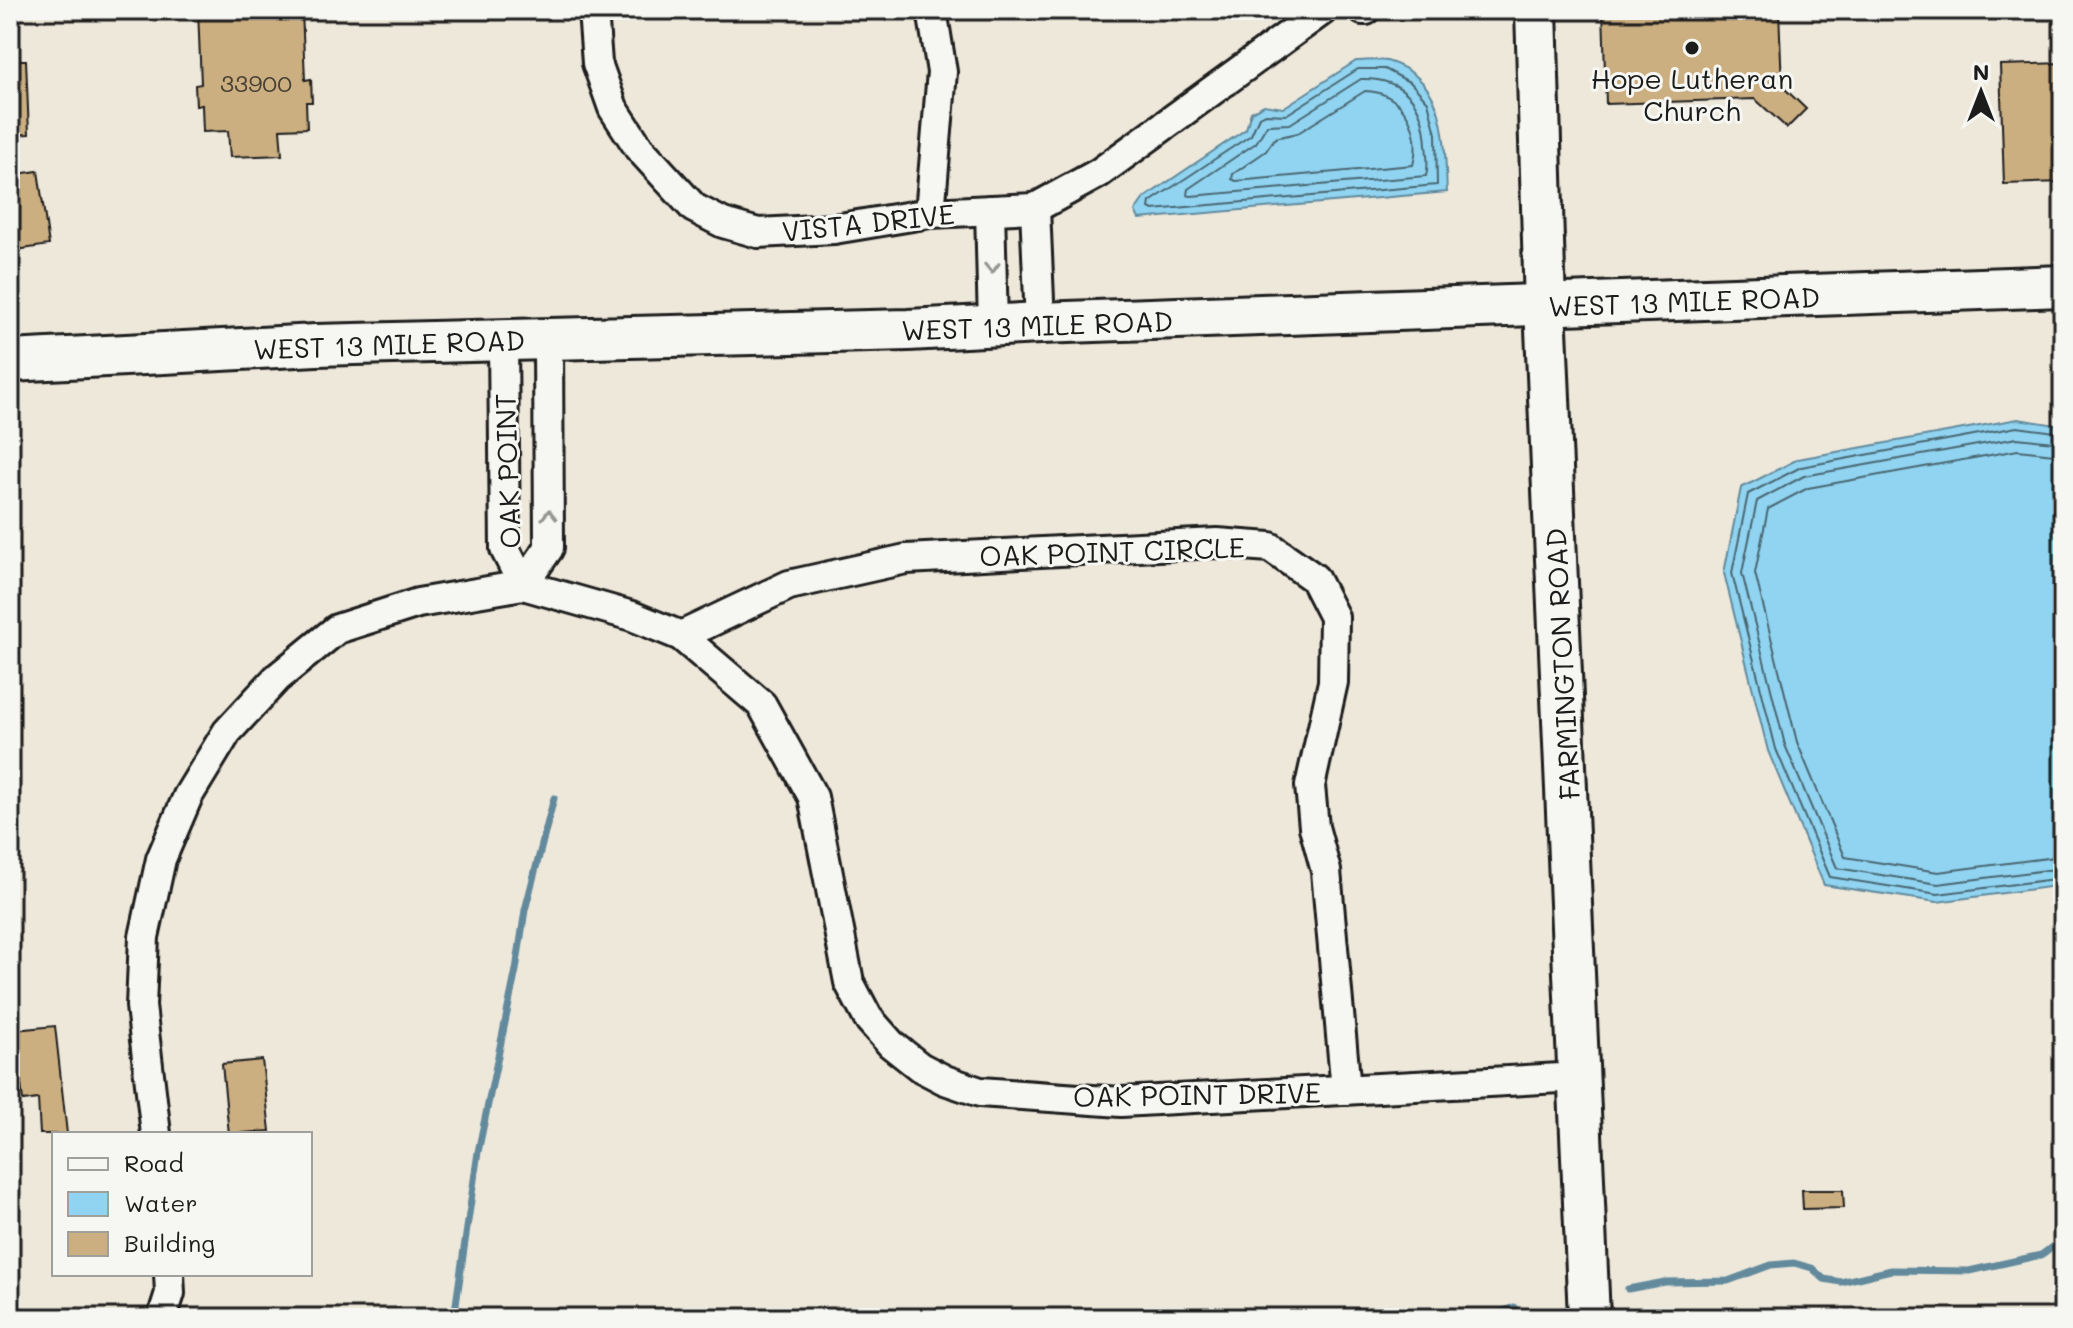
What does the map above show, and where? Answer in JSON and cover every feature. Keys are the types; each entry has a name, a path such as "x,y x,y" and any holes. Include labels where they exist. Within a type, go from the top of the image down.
{"street":[{"name":"VISTA DRIVE","path":"593,10 597,63 613,108 639,148 694,208 723,223 758,233 834,229 930,213 1035,208 1099,173 1323,10"},
{"path":"930,213 942,72 932,10"},
{"name":"FARMINGTON ROAD","path":"1536,10 1545,306 1589,1318"},
{"path":"1035,208 1040,323"},
{"name":"VISTA DRIVE","path":"990,210 993,325"},
{"name":"WEST 13 MILE ROAD","path":"10,361 316,345 993,325 2063,286"},
{"name":"OAK POINT","path":"503,341 505,549 523,585 549,548 548,340"},
{"name":"OAK POINT CIRCLE","path":"681,636 789,585 906,559 1217,543 1270,547 1314,578 1334,617 1333,682 1310,786 1314,827 1326,871 1346,1090"},
{"name":"OAK POINT DRIVE","path":"156,1132 141,1006 144,937 161,859 188,796 227,732 277,678 337,629 418,603 523,585 632,616 681,636 762,705 813,797 849,982 868,1018 891,1044 920,1067 945,1080 980,1092 1121,1102 1579,1077"},
{"path":"162,1318 170,1293 169,1276"}],"water":[{"path":"1356,61 1387,61 1407,70 1422,82 1439,114 1447,192 1139,219 1135,211 1144,198 1246,129 1251,112 1264,105 1283,108"},
{"path":"2018,419 2063,426 2063,885 1937,902 1824,885 1768,751 1724,573 1741,488 1798,459"}],"building":[{"path":"198,10 302,10 305,80 311,79 312,102 306,102 307,128 280,129 282,155 230,157 228,131 203,132 202,105 196,106 195,85 201,84"},
{"name":"Hope Lutheran Church","path":"1603,10 1779,10 1782,86 1806,109 1787,128 1755,99 1606,104"},
{"path":"10,60 26,60 29,134 10,135"},
{"path":"2063,63 2063,182 2004,184 2000,65"},
{"path":"38,171 49,245 10,251 10,175"},
{"path":"55,1026 67,1132 40,1134 38,1099 23,1101 15,1030"},
{"path":"262,1060 270,1131 229,1132 222,1064"},
{"path":"1802,1190 1843,1190 1844,1208 1803,1209"}],"waterway":[{"path":"454,1318 478,1152 516,970 525,910 554,798"},
{"path":"1628,1289 1665,1282 1728,1281 1771,1265 1794,1263 1812,1268 1824,1279 1841,1282 1891,1270 1969,1271 2041,1255 2063,1239"},
{"path":"1486,1318 1514,1307"}],"place":[{"name":"Hope Lutheran Church","path":"1692,48"}]}
